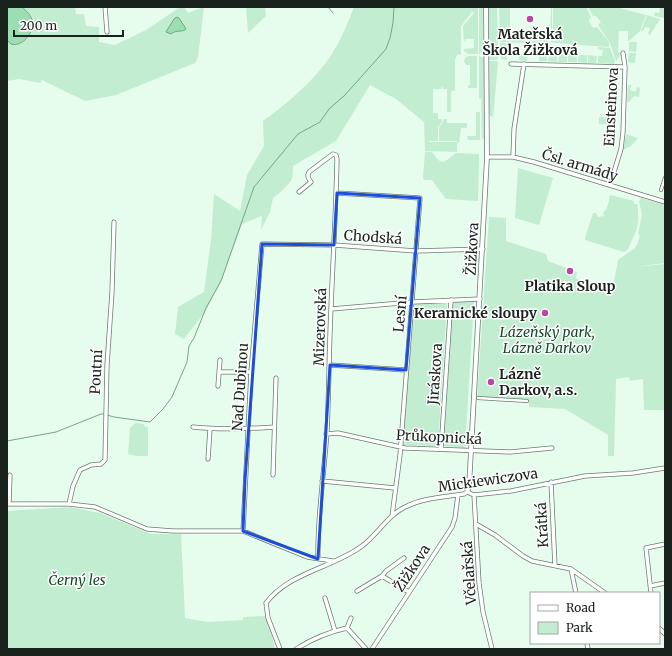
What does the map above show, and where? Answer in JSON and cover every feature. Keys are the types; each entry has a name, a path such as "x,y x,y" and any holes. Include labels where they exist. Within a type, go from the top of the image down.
{"street":[{"path":"105,7 107,32"},
{"name":"Žižkova","path":"467,492 483,249 487,157 486,7"},
{"name":"Einsteinova","path":"610,185 623,132 625,67 623,53"},
{"path":"511,64 625,67"},
{"path":"513,157 514,128 524,64"},
{"name":"Mizerovská","path":"298,192 311,182 308,178 309,172 333,154 336,155 338,159 330,365 318,560"},
{"name":"Čsl. armády","path":"487,157 513,157 554,167 665,202"},
{"path":"661,190 665,178"},
{"name":"Lesní","path":"337,193 420,198 413,302 400,448 392,516"},
{"name":"Poutní","path":"69,504 73,486 80,470 91,465 101,464 105,460 106,365 112,292 114,222"},
{"name":"Chodská","path":"262,244 334,245 416,251 483,249"},
{"name":"Nad Dubinou","path":"243,531 251,372 262,244"},
{"path":"331,309 413,302 480,299"},
{"name":"Jiráskova","path":"441,449 450,300"},
{"path":"218,386 220,360"},
{"path":"330,365 406,370"},
{"path":"220,372 251,372"},
{"path":"273,475 276,378"},
{"path":"478,398 527,401"},
{"path":"193,427 210,429 249,429 274,427"},
{"path":"208,459 210,429"},
{"name":"Průkopnická","path":"326,434 338,433 400,448 510,452 552,448"},
{"name":"Mickiewiczova","path":"280,649 268,618 266,603 283,586 296,578 329,564 362,546 392,516 404,507 419,501 464,494 467,492 474,495 511,491 585,476 633,473 665,468"},
{"path":"10,475 8,504 69,504 95,507 147,529 172,531 243,531 254,534 296,553 318,560 334,561"},
{"path":"322,481 395,488"},
{"name":"Krátká","path":"551,482 555,566"},
{"name":"Žižkova","path":"372,649 452,527 455,518 458,495"},
{"name":"Včelařská","path":"474,495 483,612 492,649"},
{"path":"476,524 495,535 522,556 532,561 571,569 590,581 603,592"},
{"path":"651,592 646,548 665,544"},
{"path":"357,591 382,576 386,571 404,558"},
{"path":"571,569 576,592"},
{"path":"382,576 409,592"},
{"path":"650,586 665,583"},
{"path":"325,598 335,631"},
{"path":"347,628 351,618"},
{"path":"296,649 313,639 347,628"},
{"path":"347,628 366,649"}],"highlighted area":[{"path":"337,193 420,198 406,370 330,365 318,559 243,531 245,480 262,244 334,245"}],"green space":[{"path":"22,7 75,7 76,14 84,14 86,26 99,27 99,42 115,45 146,30 180,7 184,7 188,13 204,7 198,57 195,63 116,95 85,101 42,80 40,83 19,79 7,81 7,40 12,45 20,43 26,38 33,24 31,16"},
{"path":"246,7 265,7 266,16 248,33"},
{"path":"354,7 478,7 478,54 468,54 464,51 464,49 474,48 474,39 465,39 464,41 463,26 474,13 472,12 461,26 461,54 457,55 455,60 455,91 451,91 451,112 447,112 447,89 443,89 442,87 441,89 433,89 433,113 438,113 438,119 442,119 442,122 438,127 438,141 429,142 457,142 439,141 439,127 443,122 443,119 447,119 447,123 467,123 467,128 461,128 459,143 457,143 457,152 425,151 423,86 424,122 396,99 370,85 336,141 293,166 292,179 273,198 270,212 261,230 262,216 242,224 221,282 205,312 184,339 175,334 178,307 204,292 211,240 214,194 240,211 247,175 264,146 263,121 292,98 311,80 327,61 345,30"},
{"path":"479,7 483,7 483,52 479,54"},
{"path":"488,7 497,7 497,60 489,60"},
{"path":"499,7 510,7 510,31 550,32 552,7 552,32 548,42 500,42"},
{"path":"553,7 586,7 591,17 589,21 593,28 597,27 609,42 609,47 550,42 553,32"},
{"path":"588,7 616,7 646,15 640,31 629,41 628,31 619,31 618,52 622,54 616,61 610,43 598,25 601,22 596,16 593,16"},
{"path":"660,7 665,7 664,18 654,16 655,12 659,13"},
{"path":"647,15 660,19 650,35 648,34 650,28 645,27 643,31 641,31"},
{"path":"629,42 637,42 636,52 629,51"},
{"path":"500,43 508,43 508,47 504,47 504,53 508,53 507,60 501,59"},
{"path":"598,47 610,48 615,61 614,64 598,63 598,56 602,56 603,50 598,49"},
{"path":"519,53 528,54 527,61 519,60"},
{"path":"629,53 636,53 635,63 628,62"},
{"path":"539,54 547,54 547,61 539,61"},
{"path":"549,54 557,54 557,62 548,61"},
{"path":"559,55 567,55 567,62 558,62"},
{"path":"568,55 577,55 577,62 568,62"},
{"path":"578,55 587,55 587,63 578,62"},
{"path":"588,55 597,56 596,63 588,63"},
{"path":"468,56 477,56 477,88 468,88 468,85 470,85 470,65 466,65 464,61"},
{"path":"479,56 484,58 484,138 482,140 481,99 479,98"},
{"path":"489,61 498,62 493,119 492,116 490,116 489,111"},
{"path":"628,85 631,85 630,90 635,92 637,87 640,88 639,97 634,96 629,102 627,101"},
{"path":"476,112 480,112 480,140 468,140 467,136 476,136"},
{"path":"599,117 614,118 614,125 599,124"},
{"path":"626,134 638,138 631,146 623,150"},
{"path":"425,152 432,152 438,160 443,162 456,153 479,154 478,201 446,199 432,180 424,180"},
{"path":"518,168 553,178 539,225 515,218"},
{"path":"610,195 634,201 634,204 637,204 638,224 636,232 629,247 624,252 585,240 593,213 596,213 598,217 604,216 603,213 609,202"},
{"name":"Lázeňský park, Lázně Darkov","path":"641,198 662,204 665,207 665,263 635,267 665,264 665,410 644,410 643,379 630,381 629,377 616,379 614,456 608,456 608,435 565,409 529,407 529,402 477,399 489,217 506,218 506,241 546,254 548,261 577,272 576,278 583,283 613,287 618,260 637,245 640,235 638,234 642,215 639,201"},
{"path":"474,301 465,448 444,446 453,302"},
{"path":"447,302 438,446 402,445 414,306 415,304"},
{"path":"135,423 144,424 144,426 148,427 148,456 128,454 130,428"},
{"name":"Černý les","path":"70,507 100,513 151,534 181,534 185,618 208,622 243,620 243,617 267,616 275,649 7,649 7,511"}],"shaded area":[{"path":"7,7 22,7 28,13 33,24 27,38 15,45 11,44 7,40"},
{"path":"176,17 179,18 186,29 171,34 166,32 174,19"}],"waterway":[{"path":"328,7 333,13"},
{"path":"107,415 150,422 172,397 187,362 189,346 194,338 206,308 221,281 254,187 298,134 320,122 329,109 345,95 386,49 393,23 394,7"},
{"path":"7,441 56,432 104,414"}],"place":[{"name":"Mateřská Škola Žižková","path":"530,19"},
{"name":"Platika Sloup","path":"570,271"},
{"name":"Keramické sloupy","path":"545,313"},
{"name":"Lázně Darkov, a.s.","path":"491,382"}]}
